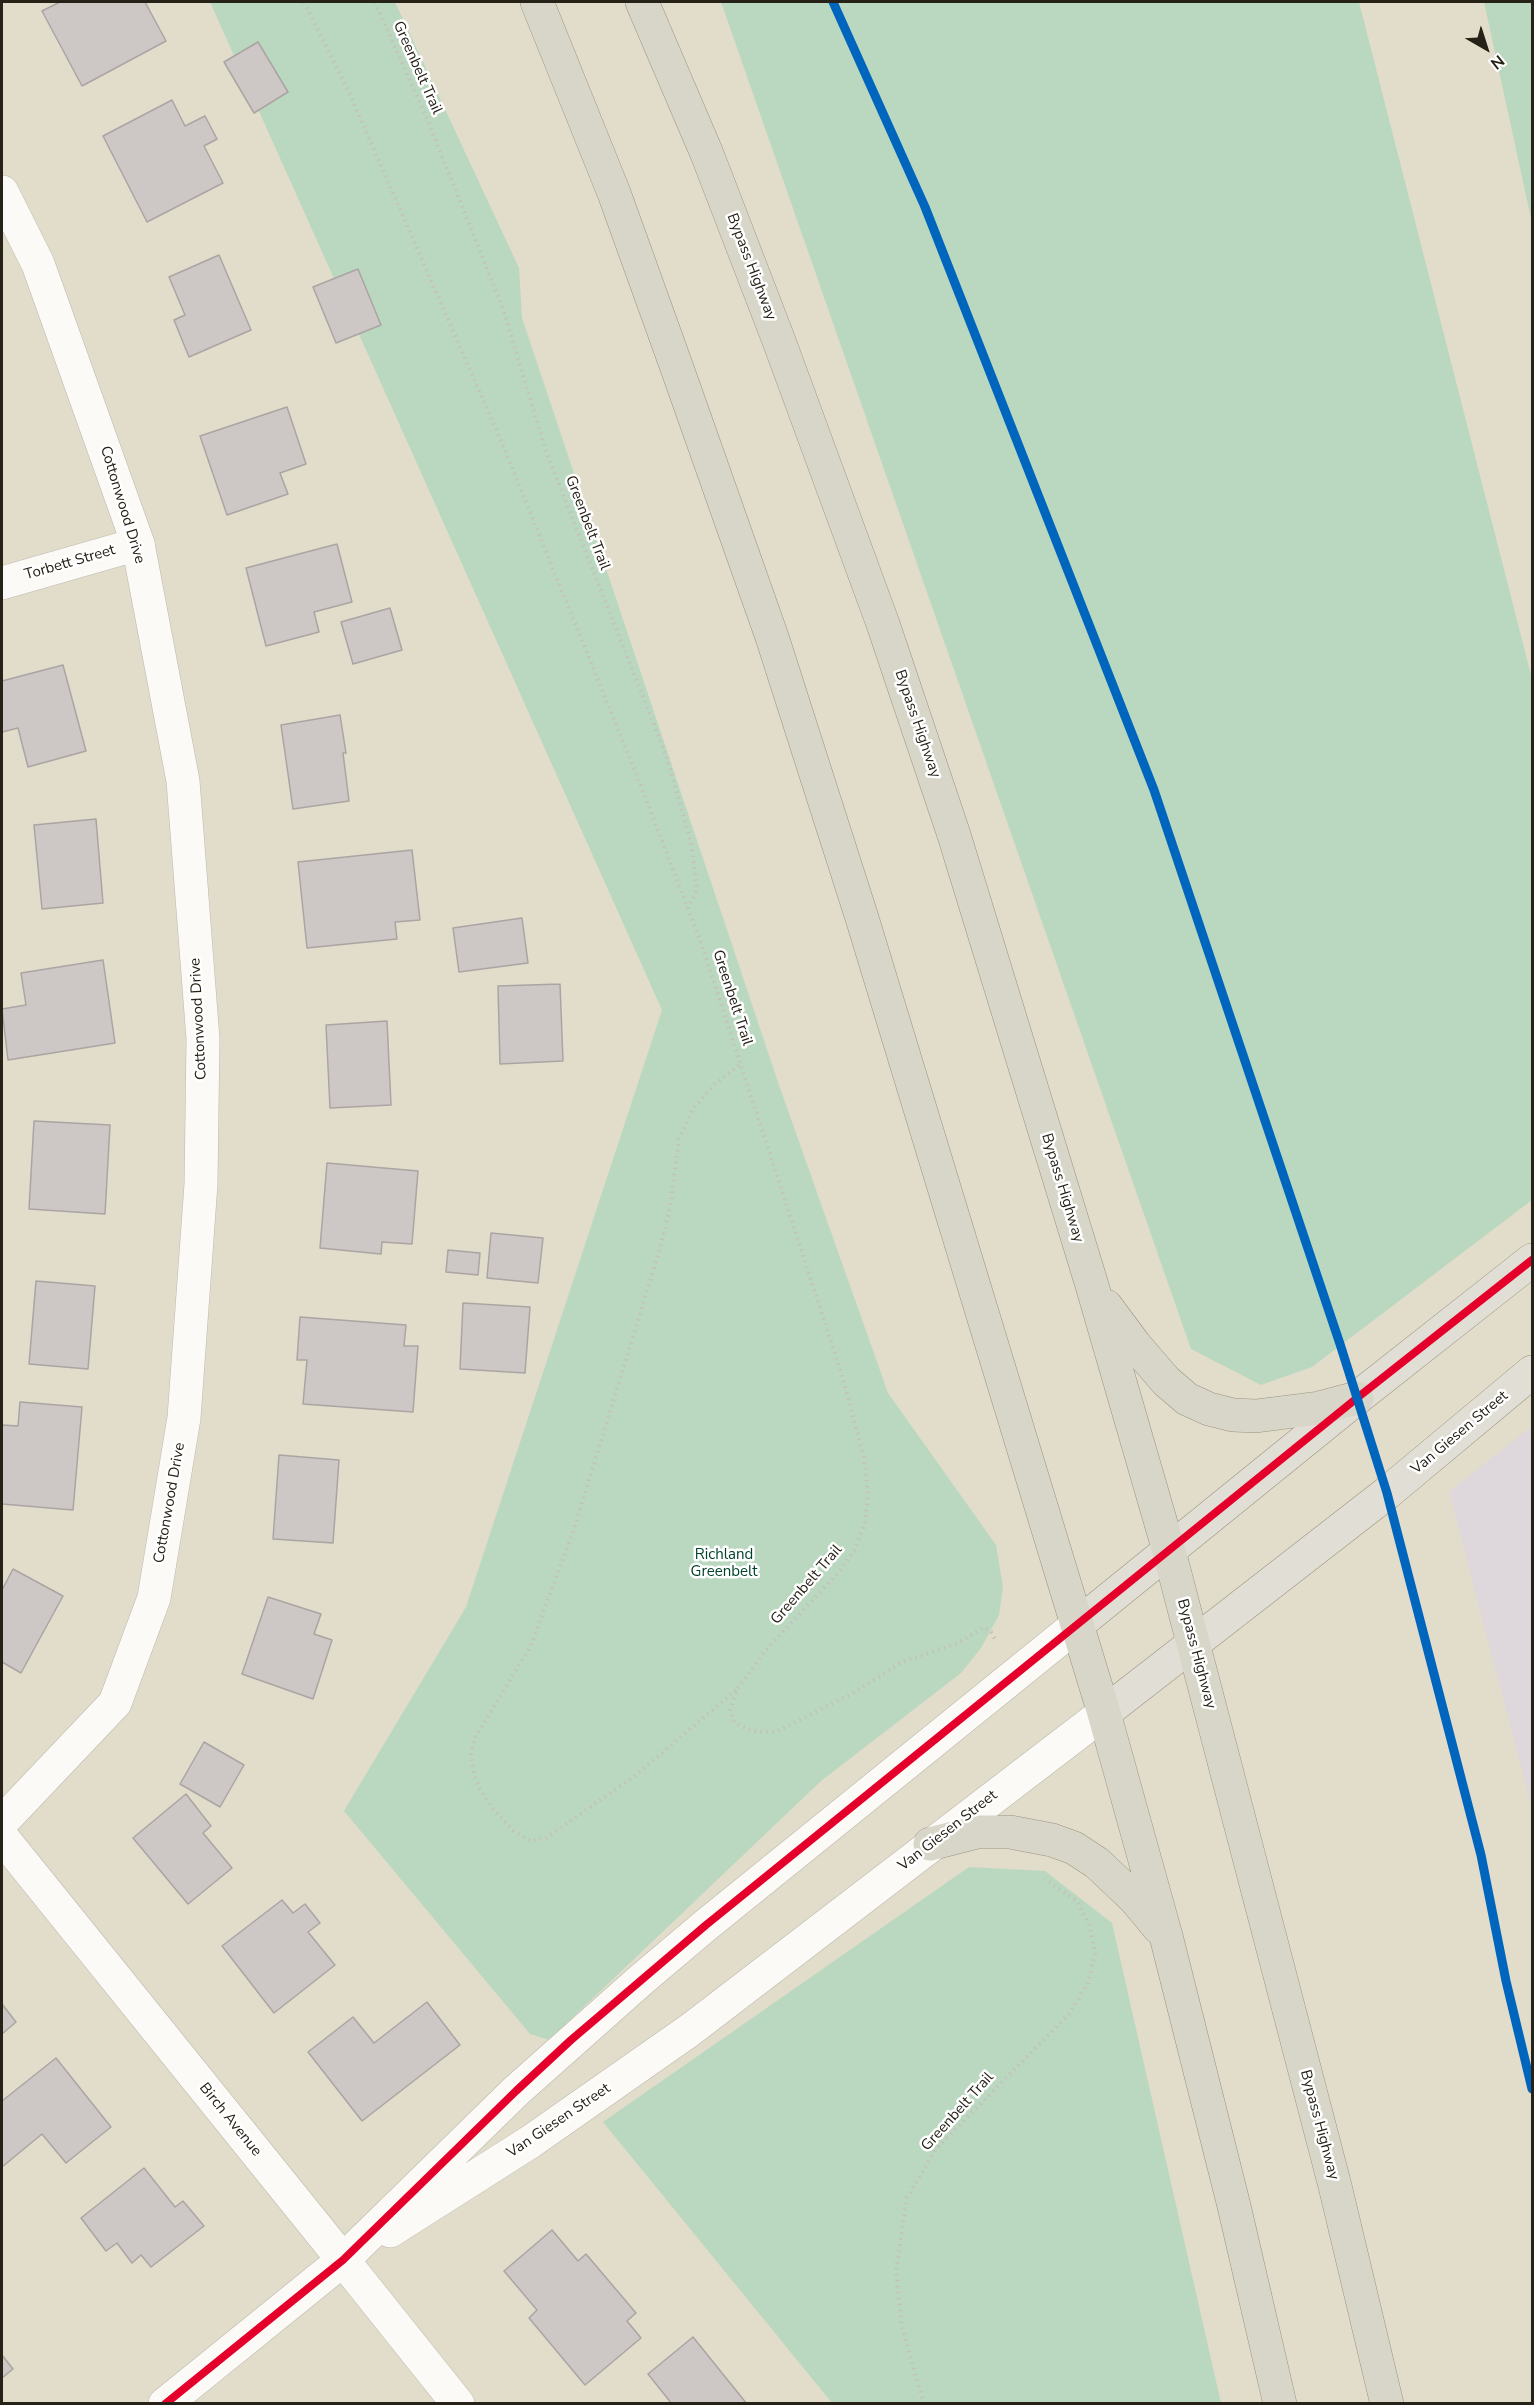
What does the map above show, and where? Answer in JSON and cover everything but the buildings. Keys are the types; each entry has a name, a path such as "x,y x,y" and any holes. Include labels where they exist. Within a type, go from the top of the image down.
{"highway":[{"path":"537,2 618,204 772,637 862,918 1104,1713 1166,1936 1234,2206 1280,2403"},
{"name":"Bypass Highway","path":"642,2 707,154 775,330 883,624 933,768 1090,1282 1169,1551 1335,2186 1387,2403"},
{"path":"1090,1282 1135,1345 1166,1381 1187,1399 1209,1409 1233,1415 1256,1416 1319,1408 1357,1398"},
{"path":"930,1844 977,1832 1010,1832 1052,1840 1074,1848 1097,1863 1136,1899 1166,1936"}],"main road":[{"name":"Van Giesen Street","path":"1077,1624 1357,1398 1533,1260"},
{"name":"Van Giesen Street","path":"1104,1713 1387,1493 1533,1372"}],"street":[{"name":"Cottonwood Drive","path":"2,192 38,264 138,544 183,781 203,1039 201,1184 184,1418 154,1598 115,1703 2,1822"},
{"name":"Torbett Street","path":"2,583 138,544"},
{"name":"Van Giesen Street","path":"165,2403 343,2260 461,2143 571,2040 706,1925 1077,1624"},
{"name":"Van Giesen Street","path":"343,2260 460,2187 611,2086 752,1984 930,1844 1104,1713"},
{"name":"Birch Avenue","path":"2,1837 458,2403"}],"path":[{"path":"304,2 347,88 502,443 641,786 687,909"},
{"name":"Greenbelt Trail","path":"375,2 428,121 503,309 547,454 666,755 691,842 698,890 687,909 741,1064 840,1372 864,1457 868,1495 865,1523 855,1549 839,1572 765,1651 737,1689 730,1712 735,1723 752,1731 776,1732 855,1692 902,1662 958,1643 984,1627"},
{"path":"737,1689 636,1775 546,1838 530,1841 514,1831 492,1808 480,1790 474,1774 471,1754 474,1739 530,1647 575,1524 659,1252 670,1208 679,1139 693,1109 716,1084 741,1064"},
{"name":"Greenbelt Trail","path":"924,2403 902,2328 896,2270 907,2198 936,2150 1069,2014 1088,1983 1095,1954 1090,1926 1077,1901 1044,1880"}],"shaded area":[{"path":"1532,1426 1532,1809 1449,1492"}],"green space":[{"name":"Richland Greenbelt","path":"210,2 395,2 519,268 522,318 780,1088 888,1393 996,1545 1003,1587 999,1615 981,1648 961,1673 821,1781 549,2040 530,2034 344,1811 466,1607 662,1010"},
{"path":"721,2 1359,2 1532,679 1532,1200 1312,1367 1261,1385 1191,1349"},
{"path":"1484,2 1532,2 1532,223"},
{"path":"969,1867 1045,1871 1112,1923 1221,2403 832,2403 603,2122"}],"transit line":[{"path":"833,2 925,207 1154,790 1340,1344 1387,1493 1481,1855 1506,1981 1532,2089"},
{"path":"165,2404 343,2260 571,2040 706,1925 1357,1398 1532,1260"}]}
